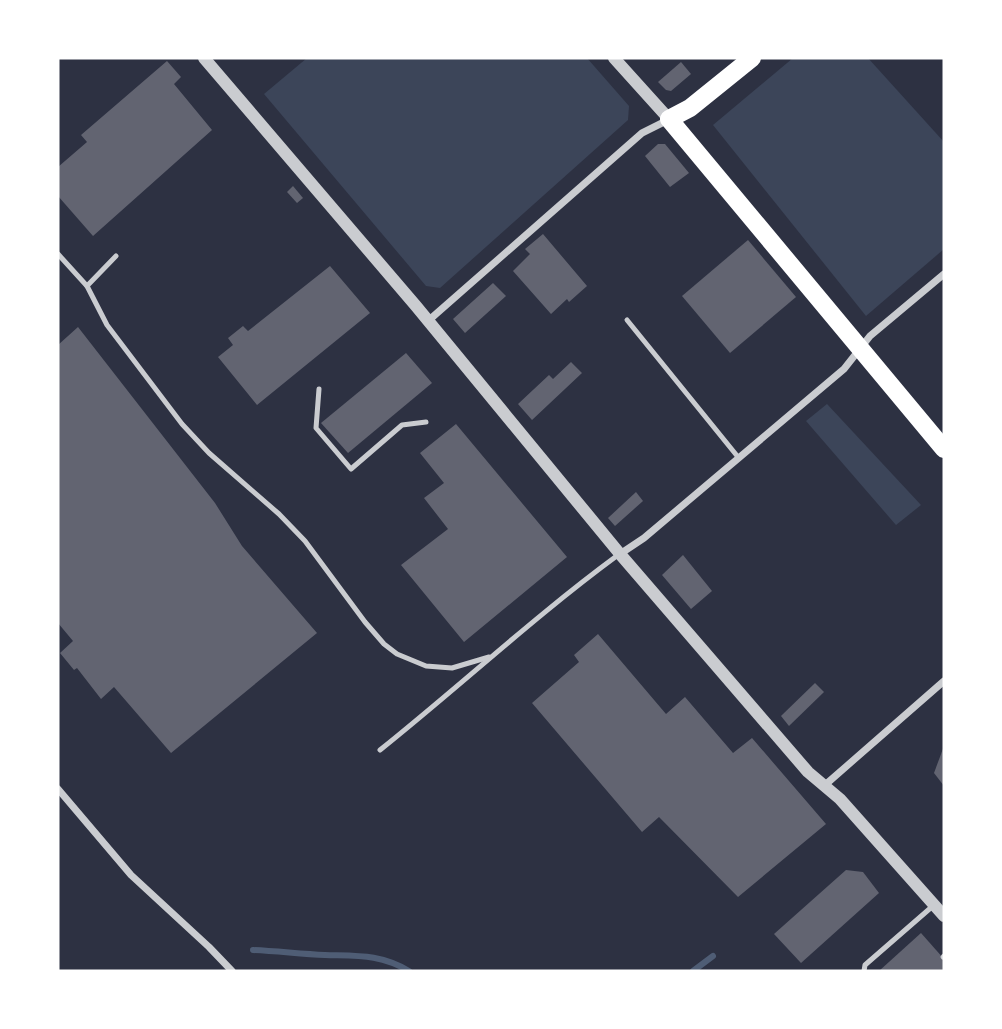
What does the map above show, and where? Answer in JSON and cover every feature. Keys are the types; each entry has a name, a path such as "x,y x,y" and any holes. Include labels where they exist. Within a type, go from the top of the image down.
{"main road":[{"path":"752,58 690,108 669,119 944,449"}],"street":[{"path":"204,58 428,321 620,554 808,772 825,785 944,916"},
{"path":"428,321 642,134 669,119 614,58"},
{"path":"620,554 644,538 844,369 870,336 944,274"},
{"path":"825,785 944,681"},
{"path":"58,789 131,875 232,971"}],"lane":[{"path":"58,254 87,286 107,325 182,424 209,453 279,514 305,541 384,644 397,654 426,666 452,668 489,657"},
{"path":"87,286 116,256"},
{"path":"627,320 738,457"},
{"path":"319,389 316,428 351,469 402,425 426,422"},
{"path":"380,751 456,689 489,657 620,554"},
{"path":"864,971 865,965 934,905"}],"shaded area":[{"path":"307,58 587,58 629,106 628,120 440,288 426,286 264,94"},
{"path":"793,58 868,58 944,142 944,249 866,316 713,125"},
{"path":"827,404 921,505 896,525 806,421"}],"building":[{"path":"167,61 181,77 174,84 212,130 93,236 58,196 58,167 87,142 81,135"},
{"path":"681,62 691,74 671,91 666,90 658,82"},
{"path":"658,144 665,144 689,173 670,187 645,156"},
{"path":"293,186 303,198 297,203 287,192"},
{"path":"543,234 587,286 551,314 513,271 530,254 525,249"},
{"path":"748,240 796,297 730,353 682,296"},
{"path":"330,266 370,313 257,405 218,357 233,345 228,338 243,326 248,331"},
{"path":"493,283 506,296 465,333 453,319"},
{"path":"78,327 215,503 242,546 317,633 171,753 114,687 101,699 77,668 74,670 60,653 73,641 58,623 58,345"},
{"path":"406,353 432,383 348,453 321,423"},
{"path":"571,362 582,373 532,420 518,404 549,375 553,379"},
{"path":"456,424 567,557 464,642 401,565 448,529 424,498 444,483 420,453"},
{"path":"636,492 643,501 615,526 608,518"},
{"path":"683,555 712,591 691,609 662,575"},
{"path":"598,634 666,714 685,697 733,753 752,738 826,824 738,897 659,817 642,832 532,703 579,662 574,655"},
{"path":"815,683 824,692 789,726 781,716"},
{"path":"944,746 944,786 934,773"},
{"path":"846,870 863,872 879,893 801,963 774,934"},
{"path":"921,933 944,959 944,971 879,971"}],"waterway":[{"path":"253,950 369,957 388,961 409,971"},
{"path":"693,971 713,956"}]}
